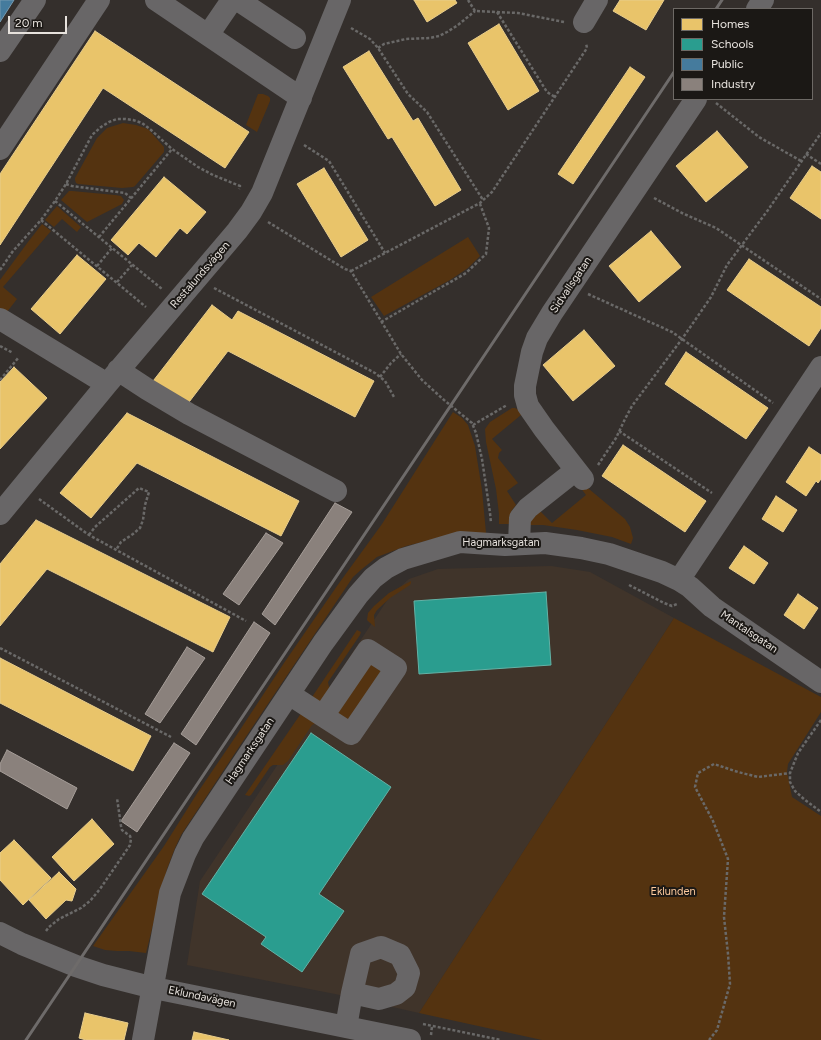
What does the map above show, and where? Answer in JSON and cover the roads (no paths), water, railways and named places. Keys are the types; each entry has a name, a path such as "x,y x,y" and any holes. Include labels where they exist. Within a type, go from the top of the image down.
{"street":[{"path":"0,51 35,0"},
{"path":"0,149 100,0"},
{"path":"156,0 301,98"},
{"path":"208,35 232,0"},
{"path":"238,0 296,38"},
{"path":"584,22 597,0"},
{"name":"Restalundsvägen","path":"0,514 112,377 237,232 251,212 262,193 336,10"},
{"name":"Sidvallsgatan","path":"519,544 520,518 528,508 580,474 528,406 525,395 526,375 537,338 552,313 636,189 705,101"},
{"path":"0,319 112,377 147,389 189,414 336,491"},
{"path":"679,580 821,368"},
{"name":"Hagmarksgatan","path":"143,1040 154,988 158,956 170,893 185,854 193,838 288,694 323,643 373,578 386,568 403,560 460,542 505,545 545,543 581,548 609,554 662,572 679,580"},
{"name":"Mantalsgatan","path":"679,580 690,587 712,607 819,677"},
{"path":"288,694 323,716"},
{"name":"Eklundavägen","path":"0,933 22,944 76,966 103,975 154,988 350,1032 416,1032"},
{"path":"350,1032 352,993"}],"railway":[{"path":"717,8 722,0"},
{"path":"26,1040 673,73"}],"park label":[{"name":"Eklunden","path":"673,892"}]}
